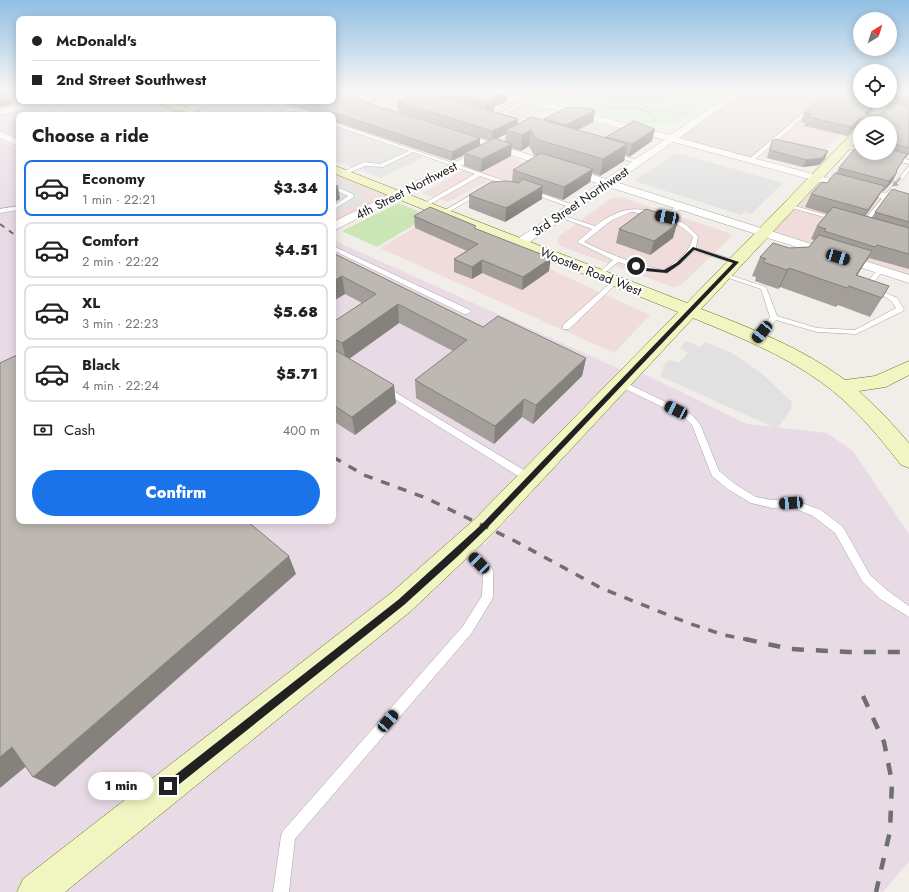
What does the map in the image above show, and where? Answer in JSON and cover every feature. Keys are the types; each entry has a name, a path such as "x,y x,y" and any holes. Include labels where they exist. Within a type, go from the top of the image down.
{"street":[{"path":"0,134 16,142"},
{"path":"454,134 909,280"},
{"path":"651,134 909,203"},
{"name":"3rd Street Northwest","path":"520,243 678,134"},
{"name":"4th Street Northwest","path":"336,226 507,139"},
{"path":"36,892 401,602 463,546 853,139"},
{"name":"Wooster Road West","path":"336,171 689,310 757,339 803,362 842,387 891,435 909,459"},
{"path":"842,387 878,382 909,367"}],"lane":[{"path":"363,134 520,188"},
{"path":"750,160 782,134"},
{"path":"846,146 853,148"},
{"path":"336,171 364,164 381,166 412,151"},
{"path":"609,153 638,162"},
{"path":"897,159 909,162"},
{"path":"862,227 884,196 909,168"},
{"path":"425,205 479,174"},
{"path":"500,187 506,184"},
{"path":"336,188 351,195 351,197 336,206"},
{"path":"506,190 513,191"},
{"path":"443,213 482,192"},
{"path":"527,193 567,211 596,228"},
{"path":"667,217 680,206"},
{"path":"790,206 840,220"},
{"path":"0,211 16,208"},
{"path":"631,210 667,217 691,230 696,237 693,248 678,264 665,272 646,270 616,260 580,242 596,228 621,212 631,210"},
{"path":"336,220 345,221"},
{"path":"854,225 868,229"},
{"path":"693,248 736,262"},
{"path":"336,249 467,312"},
{"path":"599,275 616,260"},
{"path":"774,317 817,330 856,332 900,309 895,299 873,289 869,284 880,270"},
{"path":"723,275 764,288 774,317"},
{"path":"566,327 616,281"},
{"path":"757,339 774,317"},
{"path":"620,383 688,416 696,424 715,473 732,487 754,500 772,504 791,503 817,513 823,517 839,530 866,578 884,595 909,612"},
{"path":"380,386 529,478"},
{"path":"281,892 288,836 467,630 487,597 488,571 463,546"}],"shaded area":[{"path":"7,134 16,134 16,138"},
{"path":"336,134 358,134 424,157 381,178 336,161"},
{"path":"571,134 625,134 609,143 565,137"},
{"path":"679,134 782,134 751,160 671,139"},
{"path":"785,134 841,134 808,167 804,168 760,156"},
{"path":"0,140 16,149 16,524 336,524 336,241 622,370 465,532 484,545 640,372 747,424 827,433 853,451 909,534 909,861 883,892 0,892"},
{"path":"494,153 589,183 562,201 494,178 448,202 422,193"},
{"path":"676,153 783,183 751,214 745,211 741,215 634,181"},
{"path":"336,170 397,194 336,224"},
{"path":"816,178 909,203 909,279 764,233"},
{"path":"336,179 368,192 361,196 367,199 336,215 336,201 344,197 336,193"},
{"path":"621,197 726,232 732,236 681,285 673,287 560,246 557,241 561,235 611,198"},
{"path":"431,218 520,253 562,275 650,315 614,353 380,248"},
{"path":"686,341 700,347 706,342 732,353 760,372 791,401 791,409 777,429 660,376 664,369 662,368 669,360 679,363 688,353 680,348"}],"green space":[{"path":"399,203 429,216 377,247 342,231"}],"building":[{"path":"396,134 466,134 480,138 452,152"},
{"path":"533,134 591,134 627,144 603,159 536,139"},
{"path":"612,134 648,134 632,144 606,137"},
{"path":"897,134 909,134 909,148 897,145"},
{"path":"495,138 512,144 482,159 464,153"},
{"path":"775,139 828,151 822,158 806,160 770,150 772,141"},
{"path":"853,151 853,160 897,160 897,151 907,154 896,171 897,172 889,181 839,168"},
{"path":"541,153 593,169 564,187 513,170"},
{"path":"835,173 885,186 868,210 811,194 822,182 827,183"},
{"path":"523,179 543,186 506,208 469,195 491,182 508,181 519,183"},
{"path":"892,189 909,194 909,222 875,212"},
{"path":"430,207 476,226 474,228 551,258 523,277 482,260 472,267 454,259 478,244 414,216"},
{"path":"833,207 909,228 909,254 877,245 875,247 824,231 826,229 817,226"},
{"path":"646,209 677,219 673,223 677,224 654,241 619,229"},
{"path":"819,235 872,251 856,275 889,286 882,298 849,286 847,288 789,268 787,270 763,262 766,259 760,257 773,243 789,248 809,247"},
{"path":"336,254 483,327 498,316 586,358 536,405 524,399 495,426 415,380 467,340 398,304 342,343 336,340 336,320 376,294 342,276 336,279"},
{"path":"336,351 394,385 352,417 336,407"},
{"path":"16,355 16,524 251,524 289,556 33,777 12,747 0,757 0,363"}],"railway":[{"path":"0,224 16,236"},
{"path":"336,459 364,475 426,498 513,540 601,588 688,623 724,635 749,640"},
{"path":"745,639 790,649 848,652 909,652"},
{"path":"863,696 884,742 892,782 890,831 876,892"}],"route":[{"path":"168,786 401,602 454,555 484,526 736,262 693,248 678,264 665,272 646,270 636,266"}]}
